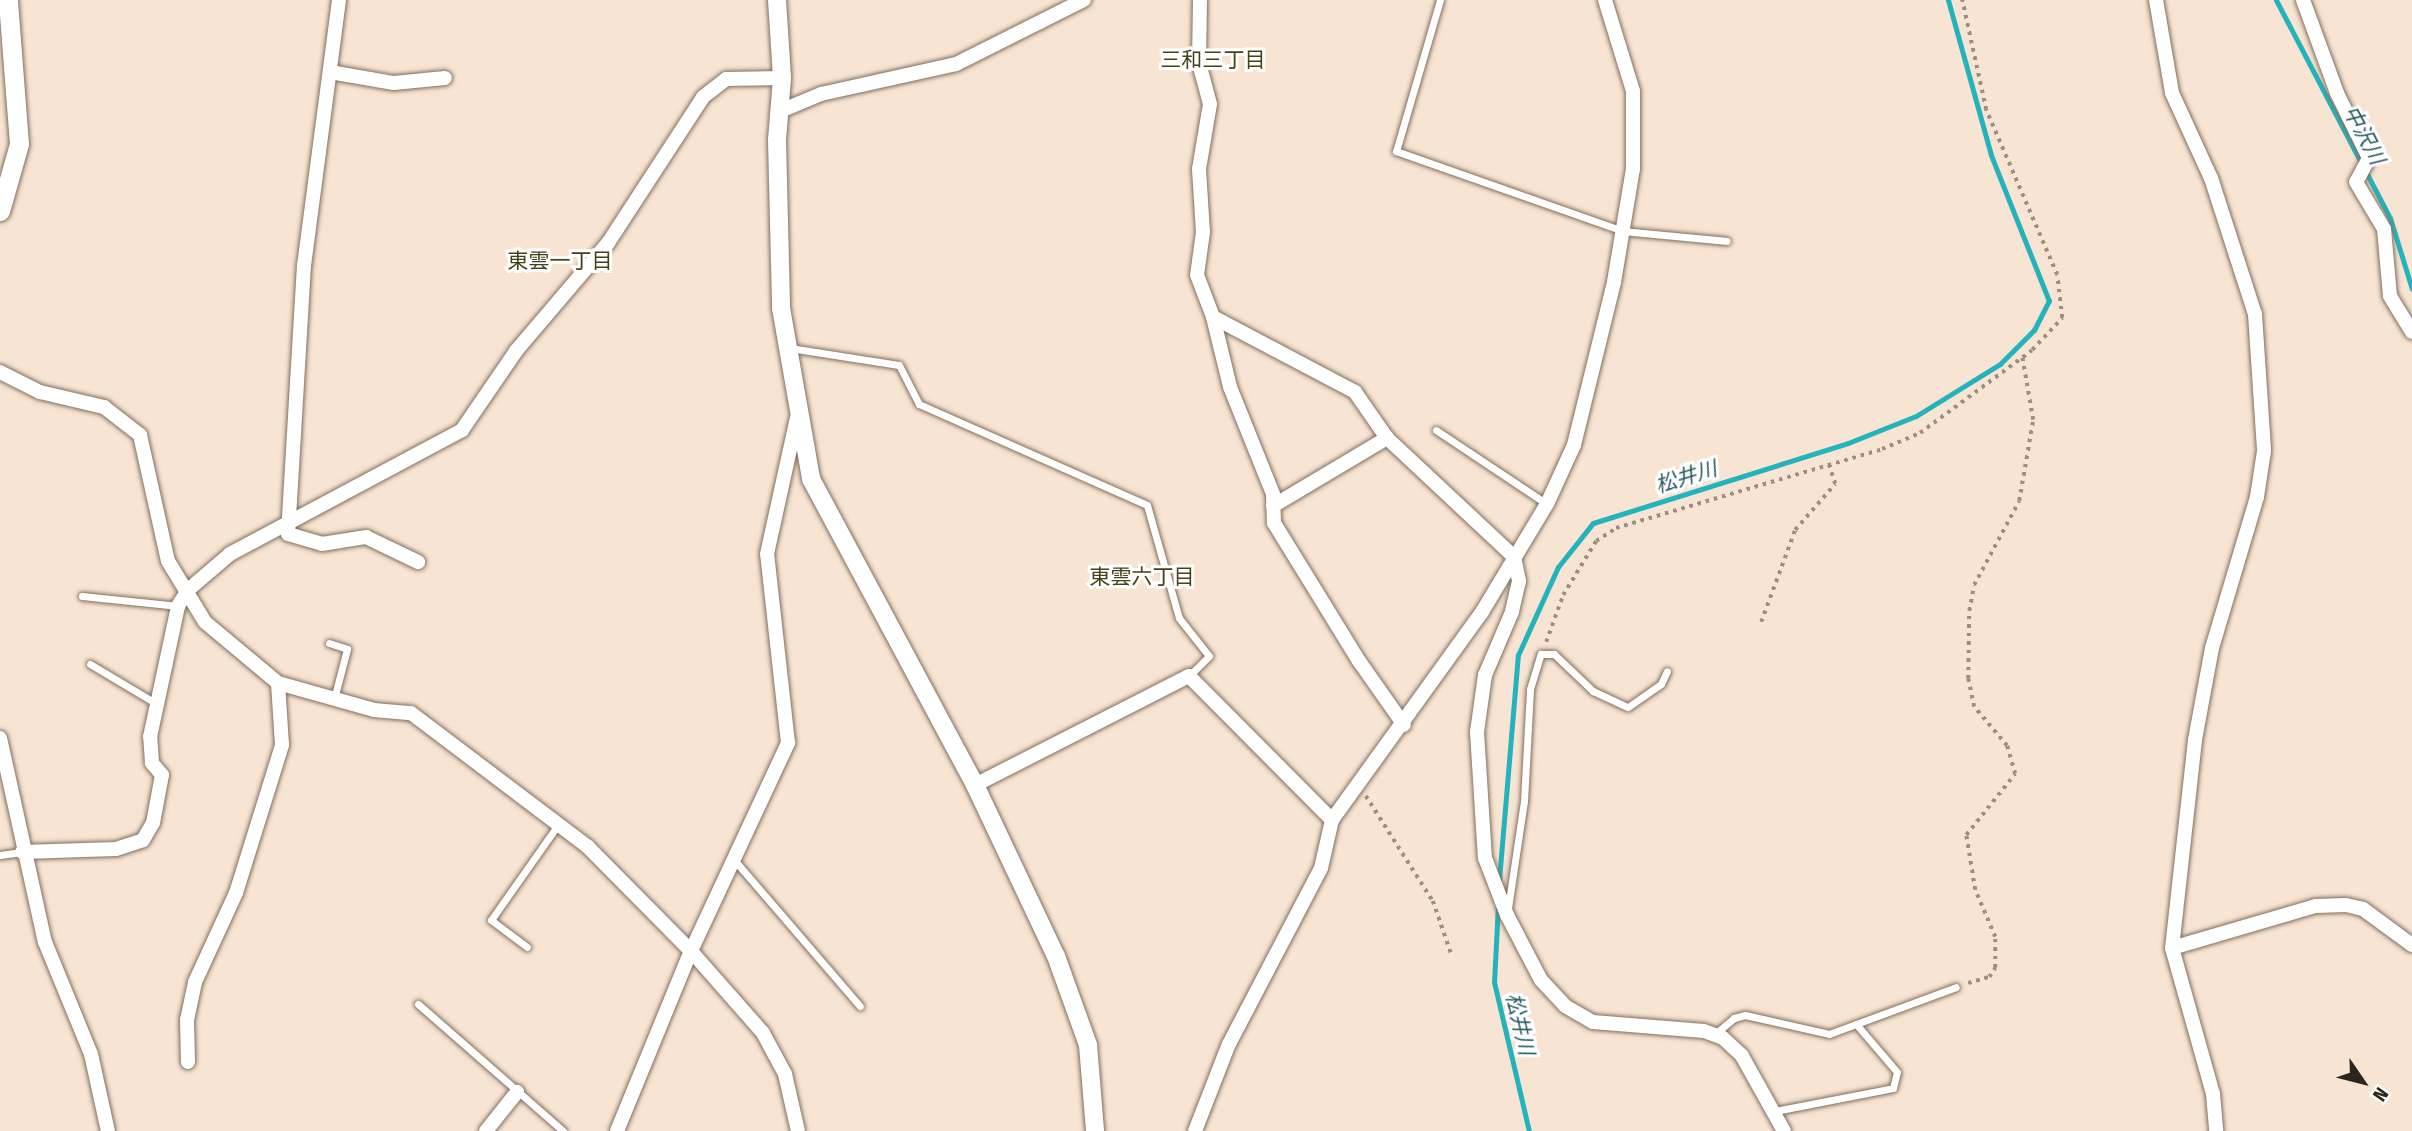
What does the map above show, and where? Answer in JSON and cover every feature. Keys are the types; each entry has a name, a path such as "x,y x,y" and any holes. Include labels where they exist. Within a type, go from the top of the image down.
{"main road":[{"path":"0,211 19,144 8,0"}],"street":[{"path":"339,0 303,265 289,534 323,544 366,537 418,562"},
{"path":"777,0 782,78 778,112 781,308 797,418 811,479 975,785 1056,956 1088,1045 1095,1131"},
{"path":"778,112 821,94 956,64 1084,0"},
{"path":"1200,0 1199,63 1210,104 1199,169 1203,232 1197,275 1213,317 1230,387 1273,506 1274,523 1359,661 1404,725"},
{"path":"1195,1131 1229,1044 1321,868 1332,820 1404,725 1514,557 1548,504 1574,445 1623,231 1633,169 1633,90 1605,0"},
{"path":"2156,0 2172,93 2211,178 2255,314 2264,452 2257,497 2205,688 2172,948 2213,1094 2216,1131"},
{"path":"2303,0 2337,93 2369,158 2356,182 2384,229 2390,296 2412,332"},
{"path":"330,72 394,83 445,78"},
{"path":"22,852 116,849 142,840 153,823 161,791 162,775 149,750 178,606 188,590 230,554 462,429 516,351 608,243 703,97 726,79 782,78"},
{"path":"1213,317 1262,346 1355,392 1387,438 1514,557 1519,581 1512,612 1485,675 1477,732 1485,858 1507,915 1541,980 1565,1006 1593,1022 1714,1035 1742,1056 1784,1131"},
{"path":"0,372 51,395 104,407 140,435 168,561 205,622 278,682 373,710 411,713 588,847 691,951 763,1033 785,1074 798,1131"},
{"path":"617,1131 691,951 736,862 788,743 768,554 797,418"},
{"path":"1273,506 1387,438"},
{"path":"975,785 1189,676 1332,820"},
{"path":"188,1062 187,1020 195,982 236,893 282,745 278,682"},
{"path":"0,738 22,852 45,942 101,1084 108,1131"},
{"path":"2172,948 2316,906 2346,905 2363,909 2412,945"},
{"path":"486,1131 517,1092"}],"lane":[{"path":"1440,0 1396,151 1623,231 1727,241"},
{"path":"786,347 899,365 919,404 1147,506 1179,618 1209,656 1189,676"},
{"path":"1436,430 1548,504"},
{"path":"82,596 178,606"},
{"path":"329,643 347,649 334,699"},
{"path":"1507,915 1524,801 1530,689 1541,654 1554,654 1593,691 1628,707 1661,684 1667,671"},
{"path":"90,664 158,704"},
{"path":"527,947 491,920 557,826"},
{"path":"0,855 22,852"},
{"path":"736,862 860,1006"},
{"path":"1714,1035 1734,1018 1745,1015 1829,1034 1955,987"},
{"path":"418,1004 563,1131"},
{"path":"1775,1111 1893,1088 1897,1072 1856,1024"}],"path":[{"path":"1541,654 1563,595 1597,541 1616,528 1829,465 1920,433 2022,357 2062,318 2057,275 1986,110 1962,0"},
{"path":"1955,987 1989,977 1995,968 1995,937 1975,890 1966,835 2014,774 2007,746 1974,707 1968,679 1969,611 1974,585 2019,501 2034,420 2022,357"},
{"path":"1761,622 1795,530 1835,484 1829,465"},
{"path":"1357,786 1433,901 1451,953"}],"waterway":[{"name":"松井川","path":"1499,880 1518,655 1558,567 1593,523 1848,443 1916,416 2000,364 2034,330 2049,301 1991,155 1948,0"},
{"name":"中沢川","path":"2276,0 2390,218 2412,289"},
{"name":"松井川","path":"1498,904 1494,982 1529,1131"}],"district":[{"name":"三和三丁目","path":"1213,60"},
{"name":"東雲一丁目","path":"560,261"},
{"name":"東雲六丁目","path":"1142,577"}]}
